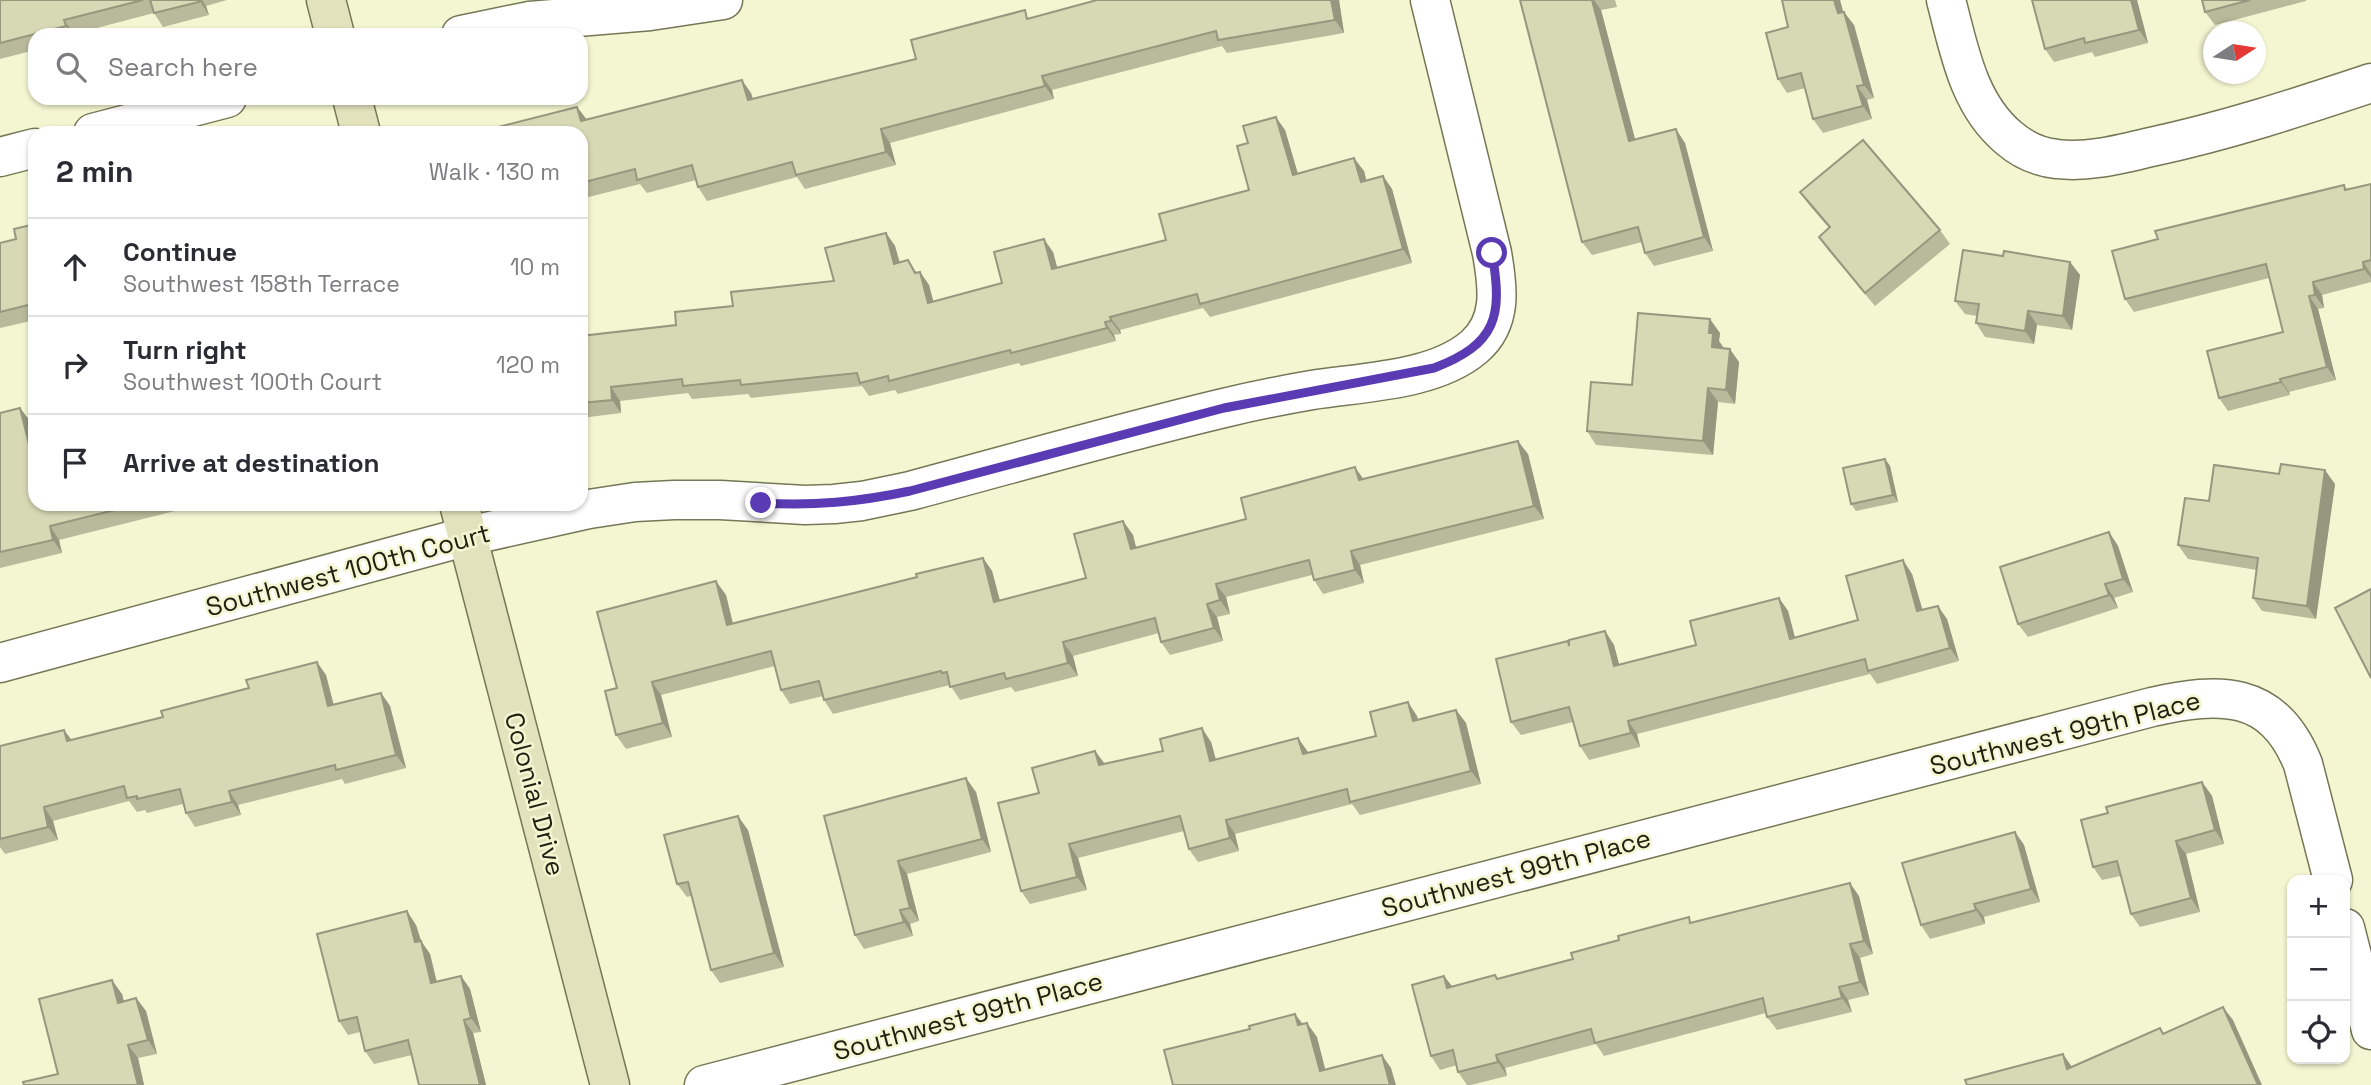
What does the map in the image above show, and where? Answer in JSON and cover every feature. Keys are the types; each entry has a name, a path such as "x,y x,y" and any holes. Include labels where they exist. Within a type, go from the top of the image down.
{"street":[{"path":"326,0 333,28"},
{"path":"495,28 529,21 662,10 723,0"},
{"name":"Southwest 100th Court","path":"588,509 635,502 720,500 805,505 862,501 910,491 1224,408 1418,373 1449,362 1476,346 1485,337 1495,314 1496,278 1430,0"},
{"path":"1946,0 1961,60 1973,91 1999,128 2029,153 2057,159 2086,160 2117,155 2237,125 2371,83"},
{"path":"120,126 200,105"},
{"path":"354,105 359,126"},
{"path":"0,157 28,150"},
{"name":"Southwest 100th Court","path":"0,663 463,520 566,511"},
{"name":"Colonial Drive","path":"463,520 610,1085"},
{"name":"Southwest 99th Place","path":"704,1085 2180,701 2220,697 2250,704 2273,719 2285,731 2303,764 2332,875"},
{"path":"2348,938 2371,1030"}],"building":[{"path":"0,0 143,0 64,20 66,26 58,28 28,28 28,36 0,43"},
{"path":"150,0 199,0 199,2 154,13"},
{"path":"1097,0 1331,0 1335,20 1218,40 1216,31 1042,76 1045,86 881,129 886,152 796,175 792,162 698,187 692,165 637,180 635,169 588,181 588,126 502,126 577,107 581,121 742,80 748,100 916,59 911,40 1025,10 1027,19"},
{"path":"1520,0 1592,0 1629,141 1676,129 1704,237 1645,253 1638,227 1582,242"},
{"path":"1782,0 1834,0 1838,13 1844,12 1864,85 1857,86 1863,106 1813,119 1801,73 1778,79 1766,33 1788,27"},
{"path":"2032,0 2131,0 2139,30 2085,43 2084,38 2045,49"},
{"path":"2202,0 2250,0 2205,12"},
{"path":"1276,117 1293,175 1354,158 1361,182 1383,176 1403,249 1200,304 1197,294 1110,317 1111,321 1105,322 1107,328 889,381 888,376 860,383 857,373 741,385 740,380 683,386 682,379 611,387 612,400 588,402 588,335 676,325 675,312 733,306 731,292 834,281 825,248 886,233 894,264 908,260 915,273 920,272 928,303 1002,283 994,252 1044,239 1052,269 1166,240 1159,214 1249,190 1237,146 1248,143 1243,126"},
{"path":"1863,140 1940,230 1865,293 1819,237 1830,227 1800,192"},
{"path":"2371,184 2371,260 2363,262 2364,269 2313,282 2315,295 2309,296 2327,367 2219,398 2207,351 2283,332 2266,264 2125,299 2112,251 2158,239 2155,231 2344,185 2345,190"},
{"path":"28,226 28,305 0,312 0,243 16,239 14,229"},
{"path":"1963,250 2003,256 2004,251 2070,262 2063,316 2028,311 2025,331 1976,323 1979,304 1955,301"},
{"path":"1638,313 1710,319 1712,347 1730,349 1726,390 1708,388 1703,441 1587,431 1591,382 1632,385"},
{"path":"20,408 28,440 28,511 111,511 50,526 53,540 0,552 0,413"},
{"path":"1518,441 1534,506 1351,551 1355,570 1314,580 1309,560 1216,584 1220,600 1207,604 1214,628 1161,642 1155,618 1063,642 1068,663 1006,679 1004,673 950,687 947,672 941,671 824,700 819,681 781,690 771,651 652,682 663,723 616,735 605,691 617,688 597,612 716,581 727,625 983,558 994,602 1086,578 1074,534 1123,521 1131,549 1246,519 1241,498 1355,467 1359,480"},
{"path":"1885,459 1893,495 1851,504 1843,468"},
{"path":"2281,464 2325,470 2307,606 2253,598 2258,558 2178,545 2185,498 2209,501 2214,465 2279,474"},
{"path":"2109,532 2123,579 2105,584 2109,595 2018,624 2000,567"},
{"path":"1903,560 1917,611 1938,606 1950,648 1868,671 1865,659 1628,721 1631,733 1580,746 1569,707 1511,722 1496,659 1568,641 1569,646 1569,640 1605,631 1614,666 1696,645 1690,621 1779,598 1790,639 1858,620 1846,576"},
{"path":"2371,589 2371,678 2335,608"},
{"path":"317,662 328,706 381,693 396,755 336,770 335,765 229,791 232,802 186,813 180,789 137,799 137,796 127,798 124,786 44,807 48,827 0,839 0,746 64,730 67,741 163,717 161,711 249,688 246,680"},
{"path":"1408,702 1413,721 1456,710 1471,771 1350,802 1347,789 1226,820 1230,838 1189,849 1180,816 1069,844 1077,877 1021,891 998,803 1039,793 1032,768 1095,751 1099,765 1163,751 1160,739 1202,728 1210,761 1298,738 1303,754 1376,736 1370,712"},
{"path":"966,778 982,839 898,861 910,908 900,910 904,922 855,935 824,816"},
{"path":"2202,782 2215,830 2176,841 2191,898 2131,914 2117,861 2093,867 2081,820 2108,813 2106,807"},
{"path":"738,816 774,953 711,970 688,882 677,884 664,835"},
{"path":"2015,832 2031,889 1974,904 1976,910 1921,925 1902,863"},
{"path":"1850,883 1864,941 1850,944 1860,982 1839,987 1842,998 1767,1017 1763,998 1595,1043 1591,1029 1496,1055 1498,1062 1458,1072 1453,1050 1431,1056 1412,985 1444,976 1447,988 1495,975 1497,979 1573,959 1571,953 1619,940 1618,936 1689,917 1690,923"},
{"path":"407,911 415,942 421,941 431,983 461,976 471,1018 464,1020 480,1085 419,1085 408,1040 365,1051 357,1017 339,1021 317,934"},
{"path":"112,980 118,1003 136,998 148,1040 128,1045 138,1085 24,1085 23,1082 58,1074 39,999"},
{"path":"2223,1007 2258,1085 1967,1085 1965,1080 2063,1054 2067,1069 2160,1028 2163,1034"},
{"path":"1295,1014 1298,1025 1307,1023 1320,1071 1382,1055 1390,1085 1173,1085 1164,1050 1250,1029 1249,1026"}],"route":[{"path":"761,503 805,505 862,501 910,491 1224,408 1434,368 1464,355 1485,337 1497,303 1492,253"}]}
